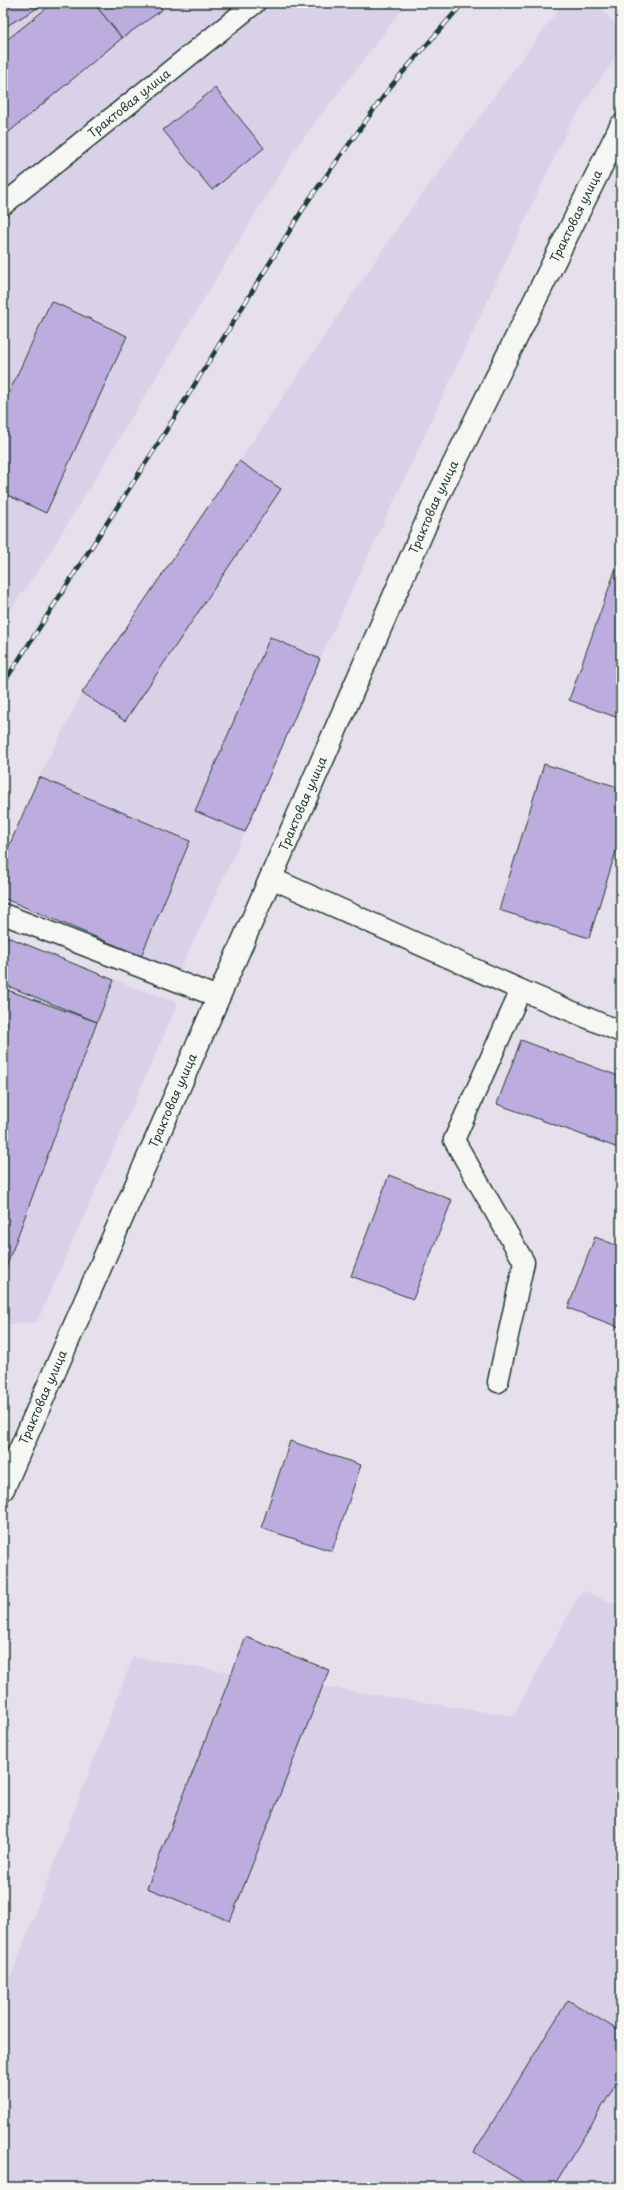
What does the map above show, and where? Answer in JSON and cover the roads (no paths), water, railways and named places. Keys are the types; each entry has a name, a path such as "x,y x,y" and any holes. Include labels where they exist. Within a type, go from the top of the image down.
{"main road":[{"name":"Трактовая улица","path":"3,1489 438,496 621,126"}],"lane":[{"name":"Трактовая улица","path":"3,205 255,3"},
{"path":"270,878 521,990 621,1032"},
{"path":"3,914 218,997"},
{"path":"498,1382 524,1262 454,1140 521,990"}],"railway":[{"path":"3,684 156,447 308,201 391,86 463,3"}]}
